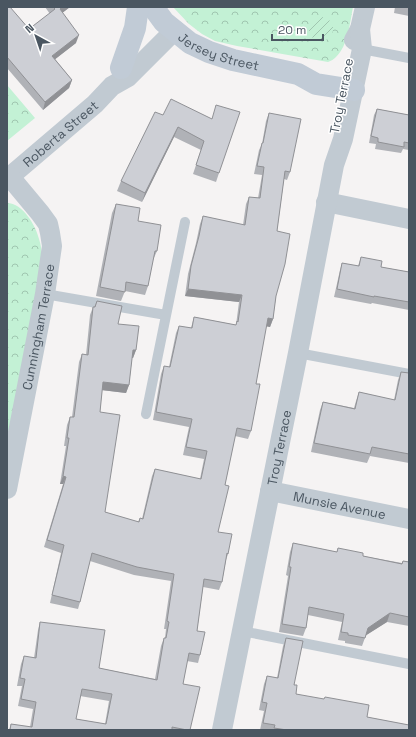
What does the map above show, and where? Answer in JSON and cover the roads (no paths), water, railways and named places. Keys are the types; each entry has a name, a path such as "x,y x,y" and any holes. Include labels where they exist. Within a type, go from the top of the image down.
{"street":[{"path":"117,77 135,28 138,7"},
{"name":"Troy Terrace","path":"222,730 298,353 326,202 334,165 343,139 349,83 350,48 360,29 365,7"},
{"name":"Roberta Street","path":"9,178 95,104 117,77 128,77 164,20"},
{"name":"Jersey Street","path":"164,20 190,43 209,52 232,60 298,74 318,72 349,83"},
{"name":"Troy Terrace","path":"349,83 362,50 360,29"},
{"name":"Cunningham Terrace","path":"7,489 45,294 52,246 48,224 9,178"},
{"path":"326,202 409,218"},
{"name":"Munsie Avenue","path":"270,491 409,519"}],"lane":[{"path":"362,50 409,58"},
{"path":"146,414 185,222"},
{"path":"45,294 166,316"},
{"path":"298,353 409,374"},
{"path":"242,631 409,664"}]}
